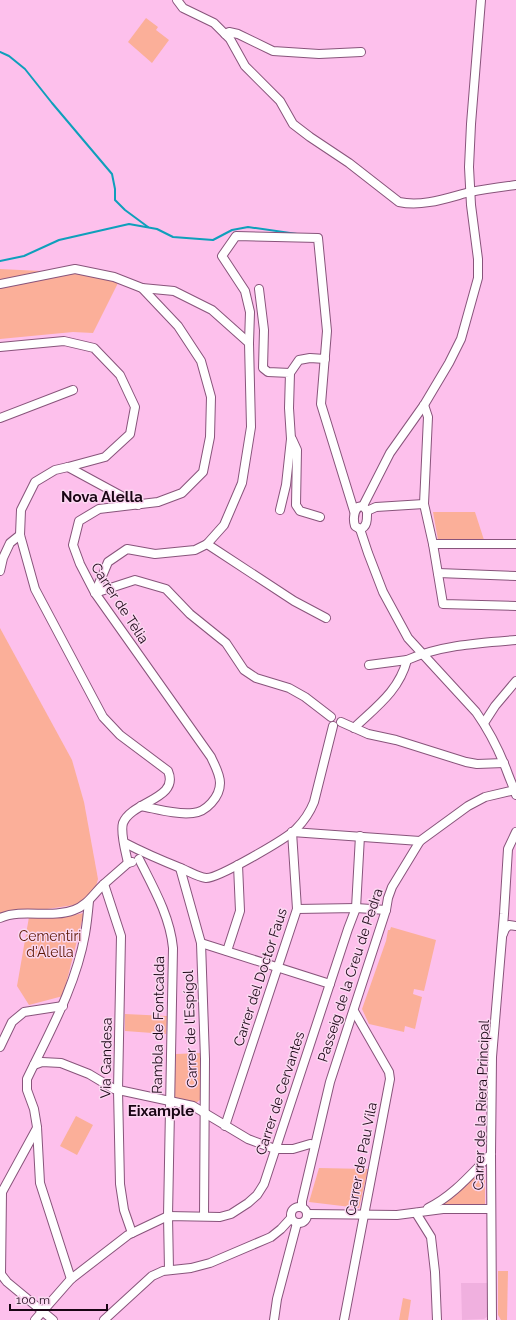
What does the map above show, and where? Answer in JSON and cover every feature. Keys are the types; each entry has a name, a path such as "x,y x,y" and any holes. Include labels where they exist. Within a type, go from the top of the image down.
{"street":[{"path":"178,0 183,8 214,23 230,39 245,66 280,101 293,124 349,163 399,202 406,204 423,203 455,197 470,192 516,185"},
{"path":"360,529 366,525 365,509 390,453 424,405 449,363 461,339 478,278 478,259 470,192 469,167 481,0"},
{"path":"225,34 229,32 238,34 273,51 319,54 361,52"},
{"path":"95,593 108,562 127,549 155,554 195,550 207,544 224,525 242,483 251,427 249,343 250,312 245,291 222,256 236,236 318,238 327,331 321,404 354,511 355,526 360,529 383,592 408,638 476,712 484,723 492,736 504,763 515,793"},
{"name":"Carrer de Tèlia","path":"0,284 75,269 114,277 142,288 178,326 201,361 211,396 210,437 203,472 182,493 158,502 99,509 79,521 73,545 80,564 95,593 211,757 218,771 220,784 219,791 210,805 202,810 194,813 182,813 141,806"},
{"path":"142,288 174,291 212,310 249,343"},
{"path":"259,289 264,330 263,368 268,372 290,373"},
{"path":"0,347 64,341 94,348 120,375 135,407 130,434 105,457 55,470 35,482 21,510 20,536 35,589 103,717 120,735 168,771 171,778 170,785 166,791 141,806 127,817 123,824 122,833 128,863"},
{"path":"280,510 286,485 291,439 289,408 290,373 299,360 310,358 325,359"},
{"path":"0,418 73,390"},
{"path":"424,405 428,416 424,504 433,544 442,604 516,606"},
{"path":"291,439 297,450 296,506 300,511 320,518"},
{"path":"68,467 138,505"},
{"path":"354,511 358,507 365,509 424,504"},
{"path":"0,571 3,558 10,543 20,536"},
{"path":"207,544 294,601 326,618"},
{"path":"433,544 516,544"},
{"path":"438,573 516,576"},
{"path":"95,593 135,580 166,589 190,614 226,643 244,670 256,678 289,688 325,710 332,717"},
{"path":"369,664 407,660 422,654 468,644 516,640"},
{"path":"354,728 386,698 404,672 407,660"},
{"path":"484,723 495,706 516,681"},
{"path":"332,717 334,715 340,717 341,722 368,734 396,740 466,762 477,764 504,763"},
{"path":"125,843 149,855 202,877 210,878 219,875 238,865 292,832 303,822 309,813 314,802 333,726 330,722 332,717"},
{"path":"333,726 338,726 341,722"},
{"name":"Passeig de la Creu de Pedra","path":"302,1207 302,1201 330,1082 354,1011 392,887 420,841 468,806 485,797 515,793"},
{"path":"303,822 304,827 310,833"},
{"path":"292,832 420,841"},
{"name":"Carrer del Doctor Faus","path":"225,1126 297,909 292,832"},
{"name":"Carrer de la Riera Principal","path":"492,1320 492,1057 508,849 513,842 516,832"},
{"name":"Carrer de Cervantes","path":"168,1216 220,1217 231,1214 248,1203 264,1184 356,908 360,836"},
{"path":"0,918 21,914 65,913 78,909 89,901 104,884 128,863 149,855"},
{"name":"Rambla de Fontcalda","path":"139,859 157,895 167,921 172,941 168,1270"},
{"path":"227,951 240,911 238,865"},
{"name":"Carrer de l'Espígol","path":"180,868 201,943 205,1113 204,1216"},
{"name":"Via Gandesa","path":"104,884 121,936 118,1090 120,1184 124,1210 132,1233"},
{"path":"71,1279 40,1183 37,1127 34,1109 27,1090 27,1079 62,1006 75,971 85,936 89,901"},
{"path":"297,909 356,908 386,910"},
{"path":"502,937 505,929 513,926 504,914"},
{"path":"201,943 330,984"},
{"path":"0,1047 12,1022 24,1012 62,1006"},
{"name":"Carrer de Pau Vila","path":"344,1320 390,1079 389,1072 354,1011"},
{"path":"34,1065 42,1062 61,1063 89,1074 118,1090 193,1106 248,1139 276,1149 293,1149 310,1144 315,1145"},
{"path":"37,1127 2,1192 1,1274 7,1282 53,1320"},
{"path":"442,1205 491,1154"},
{"path":"307,1214 364,1216 398,1215 419,1212 442,1205 491,1209"},
{"path":"104,1320 158,1272 191,1268 210,1263 271,1237 294,1220 304,1221 307,1214 305,1209 302,1207 295,1207 291,1212 294,1220 274,1320"},
{"path":"419,1212 431,1237 435,1272 437,1320"},
{"path":"35,1320 71,1279 132,1233 168,1216"}],"shaded area":[{"path":"461,1283 489,1283 489,1313 484,1319 462,1320"}],"green space":[{"path":"146,18 158,27 156,30 169,40 152,63 128,42"},
{"path":"0,269 122,275 93,333 73,332 0,339"},
{"path":"433,512 475,512 484,540 438,540"},
{"path":"0,628 72,760 84,802 98,879 95,890 81,904 0,916"},
{"name":"Cementiri d'Alella","path":"84,913 63,996 29,1005 17,986 29,917 62,917"},
{"path":"391,927 436,940 424,991 414,989 413,994 422,997 415,1029 405,1026 404,1032 369,1024 362,1009 386,941 388,930 390,930"},
{"path":"125,1014 167,1016 166,1034 125,1031"},
{"path":"201,1053 201,1099 196,1103 176,1099 174,1094 176,1054"},
{"path":"76,1116 93,1125 77,1155 60,1146"},
{"path":"319,1168 368,1169 359,1208 309,1202"},
{"path":"482,1169 484,1169 485,1173 485,1207 443,1205 443,1203"},
{"path":"498,1271 508,1271 507,1320 501,1320 498,1315"},
{"path":"403,1298 411,1300 408,1320 399,1320"}],"waterway":[{"path":"0,52 9,56 25,69 112,174 115,189 115,200 125,210 148,227"},
{"path":"0,261 24,256 59,240 129,224 157,229 173,237 213,240 232,230 248,227 297,234"}],"district":[{"name":"Nova Alella","path":"102,497"},
{"name":"Eixample","path":"161,1111"}]}
